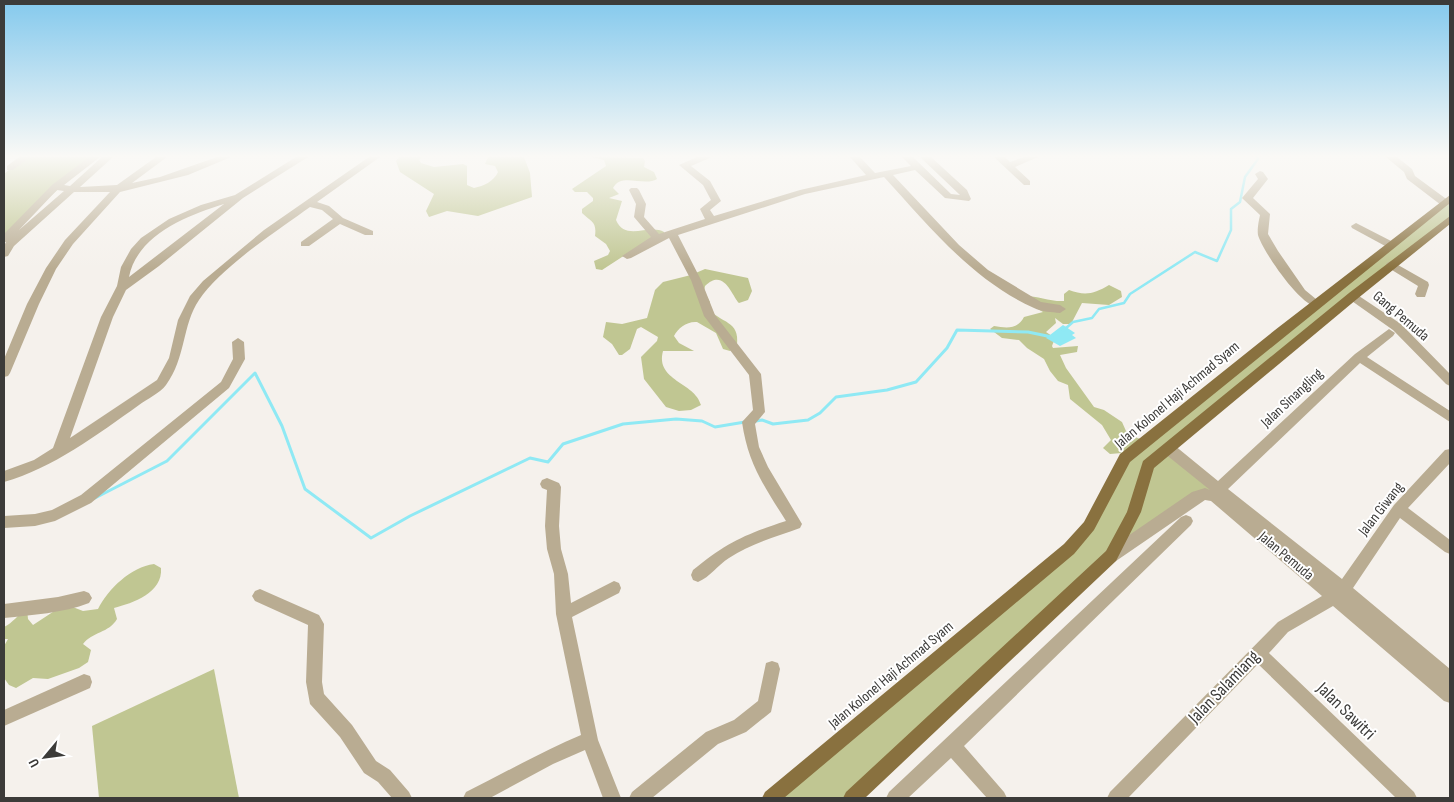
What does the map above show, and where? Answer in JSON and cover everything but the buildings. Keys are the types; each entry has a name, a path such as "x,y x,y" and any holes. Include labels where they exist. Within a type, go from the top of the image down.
{"main road":[{"name":"Jalan Kolonel Haji Achmad Syam","path":"771,798 1069,549 1089,526 1125,458 1447,200"},
{"path":"852,798 1111,556 1124,536 1138,507 1148,465 1391,265 1450,219"},
{"path":"1236,368 1254,378"}],"street":[{"path":"4,241 48,194"},
{"path":"4,254 10,244 64,194"},
{"path":"4,373 51,268 69,242 114,194"},
{"path":"59,451 107,317 122,287 243,194"},
{"path":"4,477 39,464 161,383 175,358 184,320 194,299 232,260 321,194"},
{"path":"636,194 641,204 639,217 658,238"},
{"path":"711,220 705,209 716,201 713,194"},
{"path":"627,256 672,232 795,194"},
{"path":"905,194 955,247 984,273 1038,306 1060,309"},
{"path":"946,194 966,198 965,194"},
{"path":"1250,194 1247,198 1265,214 1264,234 1272,252 1301,293 1316,304"},
{"path":"122,287 128,263 148,238 192,212 210,204 240,196"},
{"path":"307,204 325,206 339,220 369,233"},
{"path":"304,244 339,220"},
{"path":"1356,226 1391,246"},
{"path":"672,232 696,280 710,316 755,374 759,412 748,422 750,437 762,470 795,524 750,539 723,554 698,575"},
{"path":"1391,265 1424,285 1421,294"},
{"name":"Gang Pemuda","path":"1353,296 1397,327 1450,381"},
{"name":"Jalan Sinangling","path":"1219,489 1359,357 1389,333"},
{"path":"4,522 35,520 55,515 86,499 225,385 239,359 238,342"},
{"path":"1359,357 1450,417"},
{"name":"Jalan Pemuda","path":"1169,449 1219,489 1339,593 1450,695"},
{"name":"Jalan Giwang","path":"1339,593 1398,509 1450,454"},
{"path":"547,484 554,487 552,526 554,549 561,574 564,614 590,740 612,798"},
{"name":"Jalan Pemuda","path":"1111,556 1196,496 1205,494 1214,497 1450,679"},
{"path":"1398,509 1450,548"},
{"path":"895,798 952,746 1186,521"},
{"path":"564,614 614,588"},
{"name":"Jalan Salamiang","path":"1116,798 1283,627 1339,593"},
{"path":"260,596 314,620 316,624 314,682 316,698 346,731 370,767 384,776 403,798"},
{"path":"4,611 58,604 84,598"},
{"name":"Jalan Sawitri","path":"1257,652 1408,798"},
{"path":"638,798 712,738 740,726 765,706 772,668"},
{"path":"4,718 84,682"},
{"path":"472,798 515,777 547,758 590,740"},
{"path":"952,746 998,798"}],"green space":[{"path":"4,194 52,194 21,222 4,241"},
{"path":"434,194 532,194 532,197 478,216 447,211 429,217 426,211"},
{"path":"589,194 618,194 609,198 622,201 616,220 620,226 625,230 631,231 658,230 664,232 664,236 622,257 602,270 596,269 594,261 608,255 610,251 606,244 595,236 594,225 582,213 582,209 593,201"},
{"path":"1450,198 1450,218 1169,449 1450,679 1450,695 1335,597 1205,494 1112,556 852,798 771,798 1085,530 1122,453 1110,454 1103,448 1111,440 1102,425 1070,399 1068,385 1058,381 1044,359 1027,348 1019,340 1002,338 990,329 994,326 1015,326 1024,317 1043,312 1017,297 1028,296 1064,301 1064,294 1069,290 1089,293 1109,285 1121,291 1122,297 1109,305 1082,303 1071,324 1063,324 1055,318 1056,323 1046,332 1055,338 1053,348 1078,346 1077,352 1060,355 1066,368 1094,407 1104,410 1122,422 1126,431 1132,436 1146,441"},
{"path":"705,269 748,278 752,291 748,300 739,303 722,281 712,281 705,286 704,291 710,302 708,308 736,331 737,345 730,351 723,349 716,333 697,322 693,322 683,326 674,336 679,343 694,351 663,351 662,361 665,369 697,397 701,405 691,410 679,411 666,407 644,379 641,357 657,341 658,337 641,327 637,329 630,349 619,355 612,344 603,337 606,322 622,324 647,318 655,290 663,282 691,275"},
{"path":"154,564 161,568 160,577 152,590 138,600 114,608 117,619 114,624 91,637 83,644 91,650 88,662 79,668 48,679 33,678 16,688 9,685 4,678 4,646 8,639 4,639 4,627 27,609 28,619 33,625 65,604 83,611 98,609 102,601 121,580 137,569"},
{"path":"214,669 239,798 99,798 92,726"}],"water":[{"path":"1063,325 1075,333 1072,335 1076,338 1060,346 1046,338"}],"waterway":[{"path":"1065,329 1073,322 1092,318 1099,309 1124,303 1130,294 1195,252 1217,261 1231,230 1231,209 1240,202 1242,194"},
{"path":"756,421 762,420 773,424 808,420 820,413 836,397 887,390 916,382 947,348 957,330 1028,332 1052,337"},
{"path":"95,498 167,461 255,373 282,426 305,489 371,538 410,516 530,458 548,462 563,444 623,424 676,419 702,421 715,427 745,422"}]}
